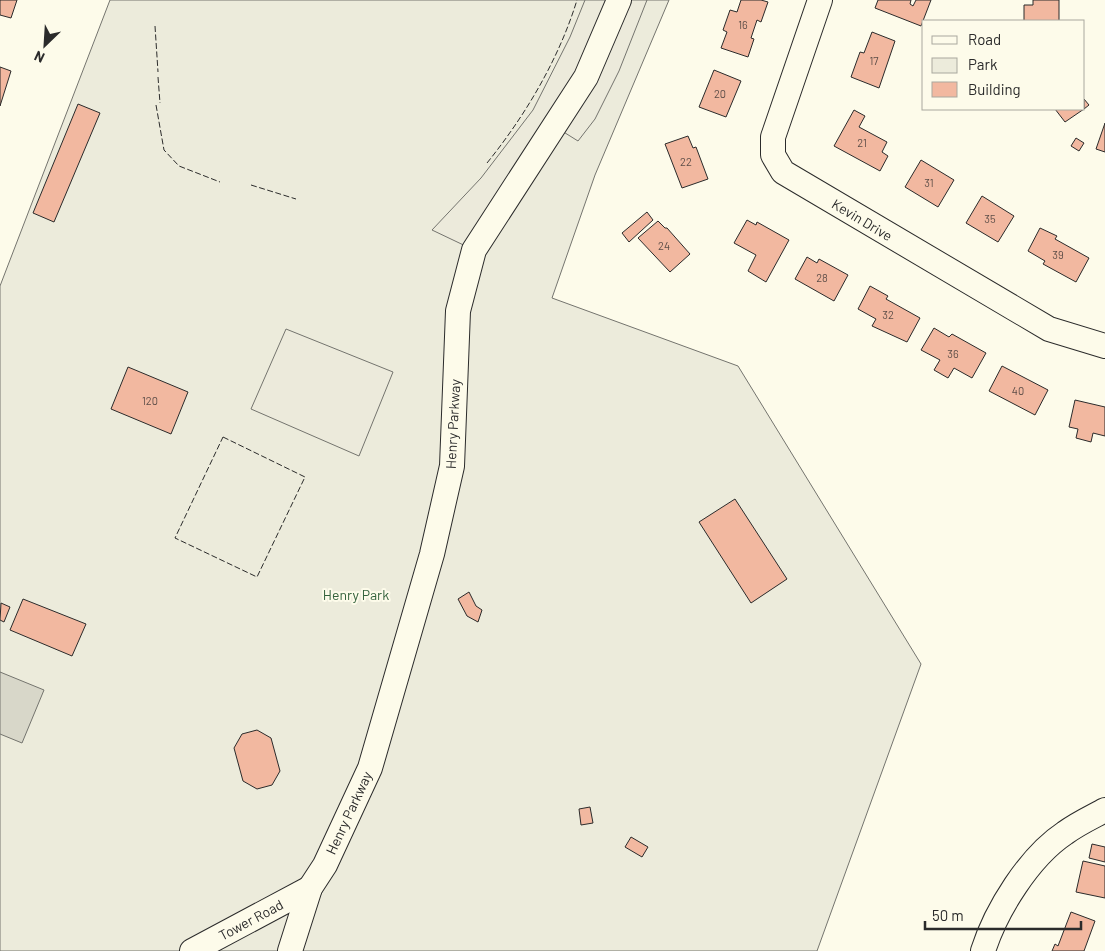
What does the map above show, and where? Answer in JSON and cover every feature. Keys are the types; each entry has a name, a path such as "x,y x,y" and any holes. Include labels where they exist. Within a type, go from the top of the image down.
{"street":[{"name":"Henry Parkway","path":"290,951 310,888 325,865 370,768 432,554 452,466 458,311 474,250 586,77 619,0"},
{"name":"Kevin Drive","path":"820,0 772,137 773,155 783,172 1049,329 1105,346"},
{"path":"983,951 1007,898 1038,858 1064,833 1105,810"},
{"name":"Tower Road","path":"192,951 310,888"}],"green space":[{"name":"Henry Park","path":"110,0 669,0 595,175 552,298 738,366 921,664 817,951 0,951 0,286"}],"shaded area":[{"path":"585,0 647,0 619,71 595,119 578,141 554,126 474,250 432,230 481,178 533,110 570,37"},
{"path":"286,329 393,372 359,456 251,409"},
{"path":"0,672 44,690 22,743 0,734"}],"building":[{"path":"0,0 17,0 11,18 0,15"},
{"path":"741,0 768,2 761,22 757,20 751,38 754,39 748,57 721,48 727,32 723,30 730,10 737,12"},
{"path":"878,0 911,0 910,4 913,6 916,0 931,0 921,26 875,8"},
{"path":"1033,0 1059,0 1059,20 1024,20 1024,5 1033,5"},
{"path":"872,32 895,41 879,88 851,77 860,52 864,53"},
{"path":"0,67 11,71 0,106"},
{"path":"714,70 741,81 726,117 699,107"},
{"path":"1085,100 1089,105 1085,108"},
{"path":"78,104 100,113 54,222 33,213"},
{"path":"854,110 865,116 859,127 887,142 882,152 888,156 880,171 834,146"},
{"path":"1056,110 1083,110 1065,122"},
{"path":"1105,123 1105,152 1096,149"},
{"path":"688,136 693,148 696,147 708,179 682,188 665,144"},
{"path":"1076,138 1084,143 1079,151 1071,146"},
{"path":"921,160 954,180 938,207 905,187"},
{"path":"982,196 1014,216 998,242 966,223"},
{"path":"647,212 653,220 629,242 622,233"},
{"path":"747,220 756,225 757,222 789,240 766,282 748,271 756,255 734,243"},
{"path":"658,221 667,228 690,254 670,272 638,238"},
{"path":"1040,228 1057,236 1055,239 1089,258 1076,282 1043,264 1045,261 1028,251"},
{"path":"807,257 817,263 819,259 848,275 834,301 795,279"},
{"path":"870,286 888,296 886,299 920,318 907,342 872,326 876,319 858,309"},
{"path":"934,328 949,337 952,334 986,353 972,378 954,368 948,378 934,370 940,360 921,350"},
{"path":"1002,366 1048,390 1035,415 989,391"},
{"path":"128,367 188,392 171,434 111,409"},
{"path":"1075,400 1105,407 1105,436 1093,433 1091,442 1076,438 1078,429 1069,427"},
{"path":"735,499 787,579 751,603 699,522"},
{"path":"469,592 476,606 482,610 478,622 467,616 458,599"},
{"path":"23,599 86,624 72,656 10,630"},
{"path":"1,603 10,607 4,622 0,620"},
{"path":"257,730 271,738 280,771 272,785 257,789 243,781 234,748 242,734"},
{"path":"590,807 593,823 581,825 579,809"},
{"path":"631,837 648,847 642,857 625,847"},
{"path":"1092,844 1105,847 1105,862 1089,858"},
{"path":"1083,861 1105,866 1105,898 1076,892"},
{"path":"1071,912 1095,921 1084,951 1052,951 1055,944 1058,946"}],"fence":[{"path":"487,163 515,126 540,86 561,44 577,0"},
{"path":"155,26 158,72"},
{"path":"158,77 160,103"},
{"path":"156,105 164,150 179,166 220,182"},
{"path":"251,185 296,199"},
{"path":"223,437 305,477 257,577 175,538 223,437"}]}
